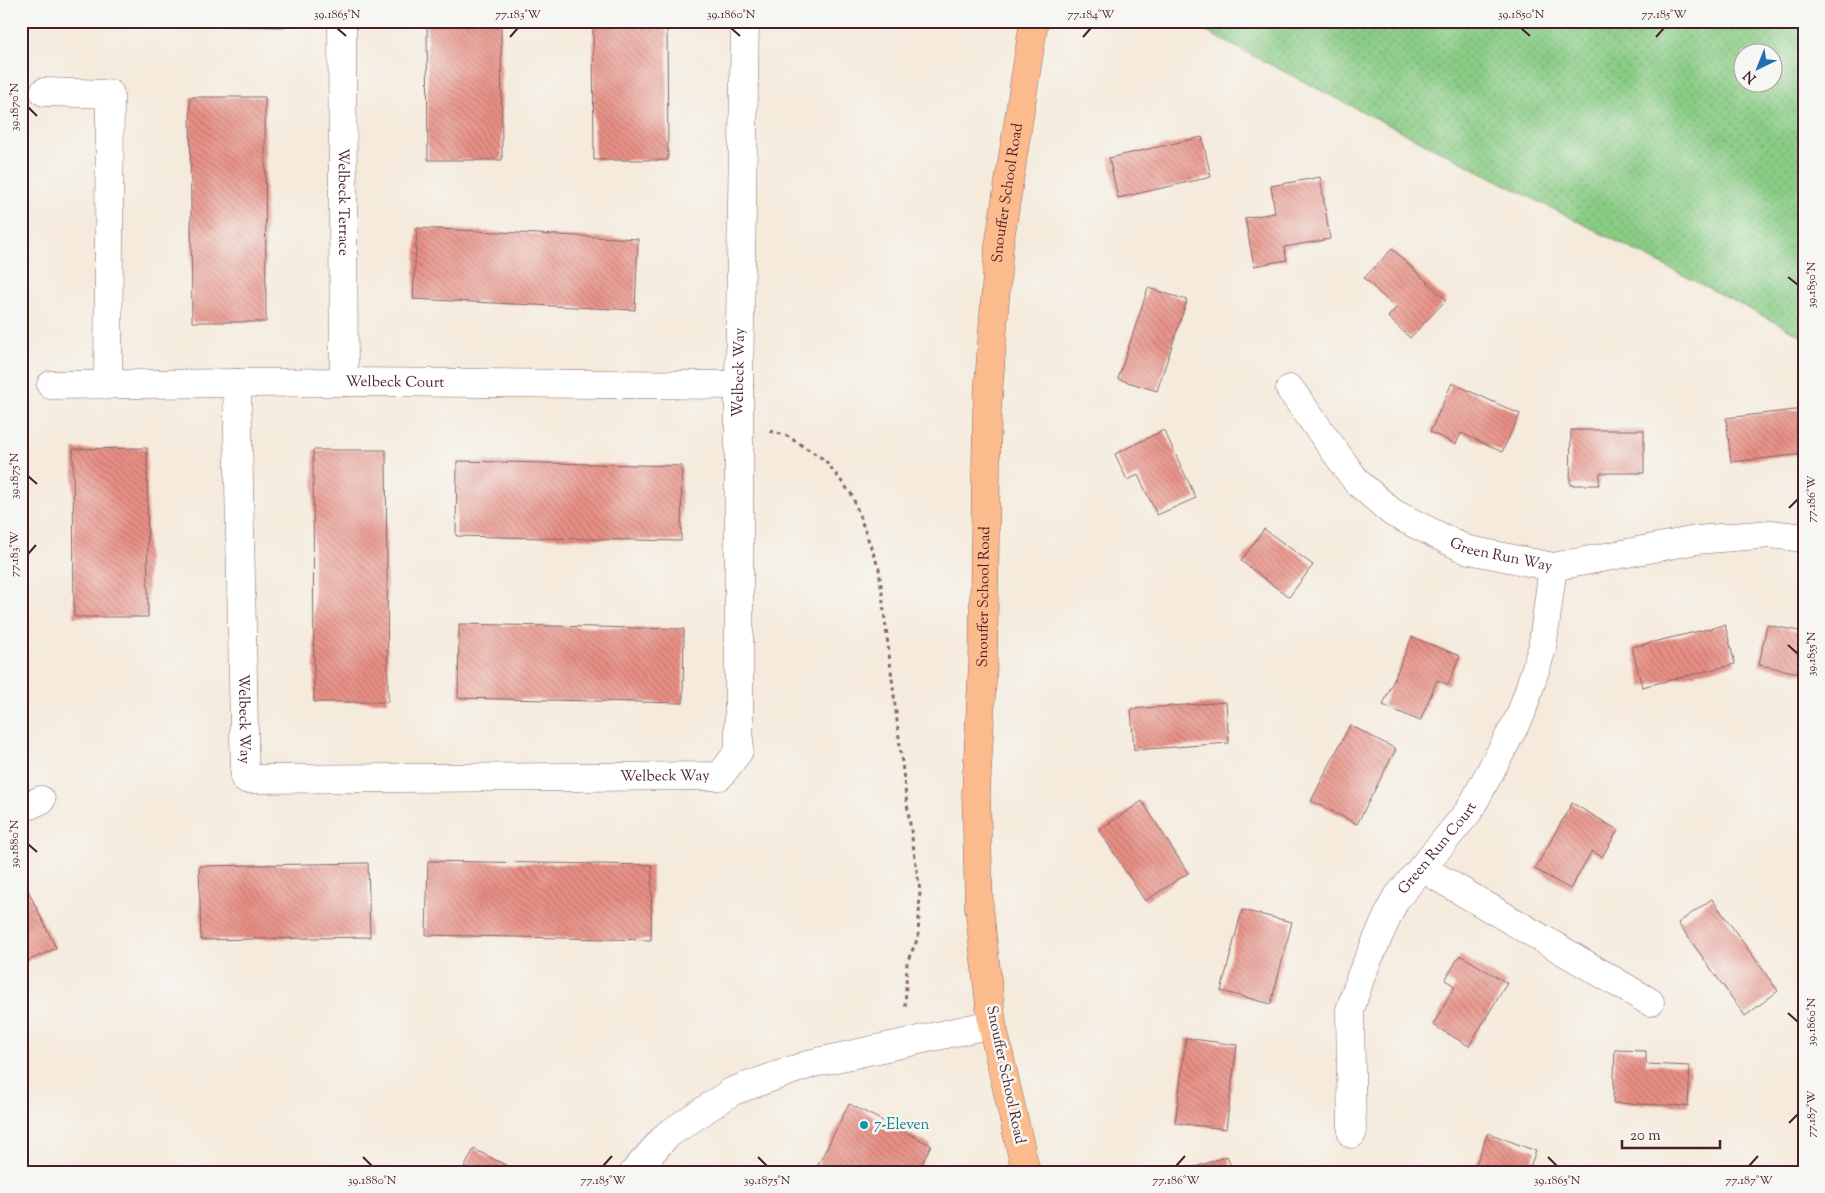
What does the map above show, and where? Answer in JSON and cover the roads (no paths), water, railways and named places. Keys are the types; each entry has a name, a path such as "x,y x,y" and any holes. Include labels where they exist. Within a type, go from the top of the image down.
{"main road":[{"name":"Snouffer School Road","path":"1026,1172 992,1024 979,907 976,793 984,662 987,410 999,246 1034,21"}],"street":[{"name":"Welbeck Terrace","path":"342,21 344,382"},
{"name":"Welbeck Way","path":"237,384 245,779 720,776 739,751 738,385 745,21"},
{"path":"44,92 110,94 108,385"},
{"name":"Welbeck Court","path":"51,386 344,382 738,385"},
{"name":"Green Run Way","path":"1290,389 1357,482 1393,513 1465,549 1553,567 1696,540 1772,534 1804,538"},
{"name":"Green Run Court","path":"1352,1134 1350,1010 1362,973 1396,900 1469,811 1521,714 1542,649 1553,567"},
{"path":"1422,868 1650,1002"},
{"path":"634,1172 667,1135 733,1091 813,1063 992,1024"}],"place":[{"name":"7-Eleven","path":"864,1125"}]}
